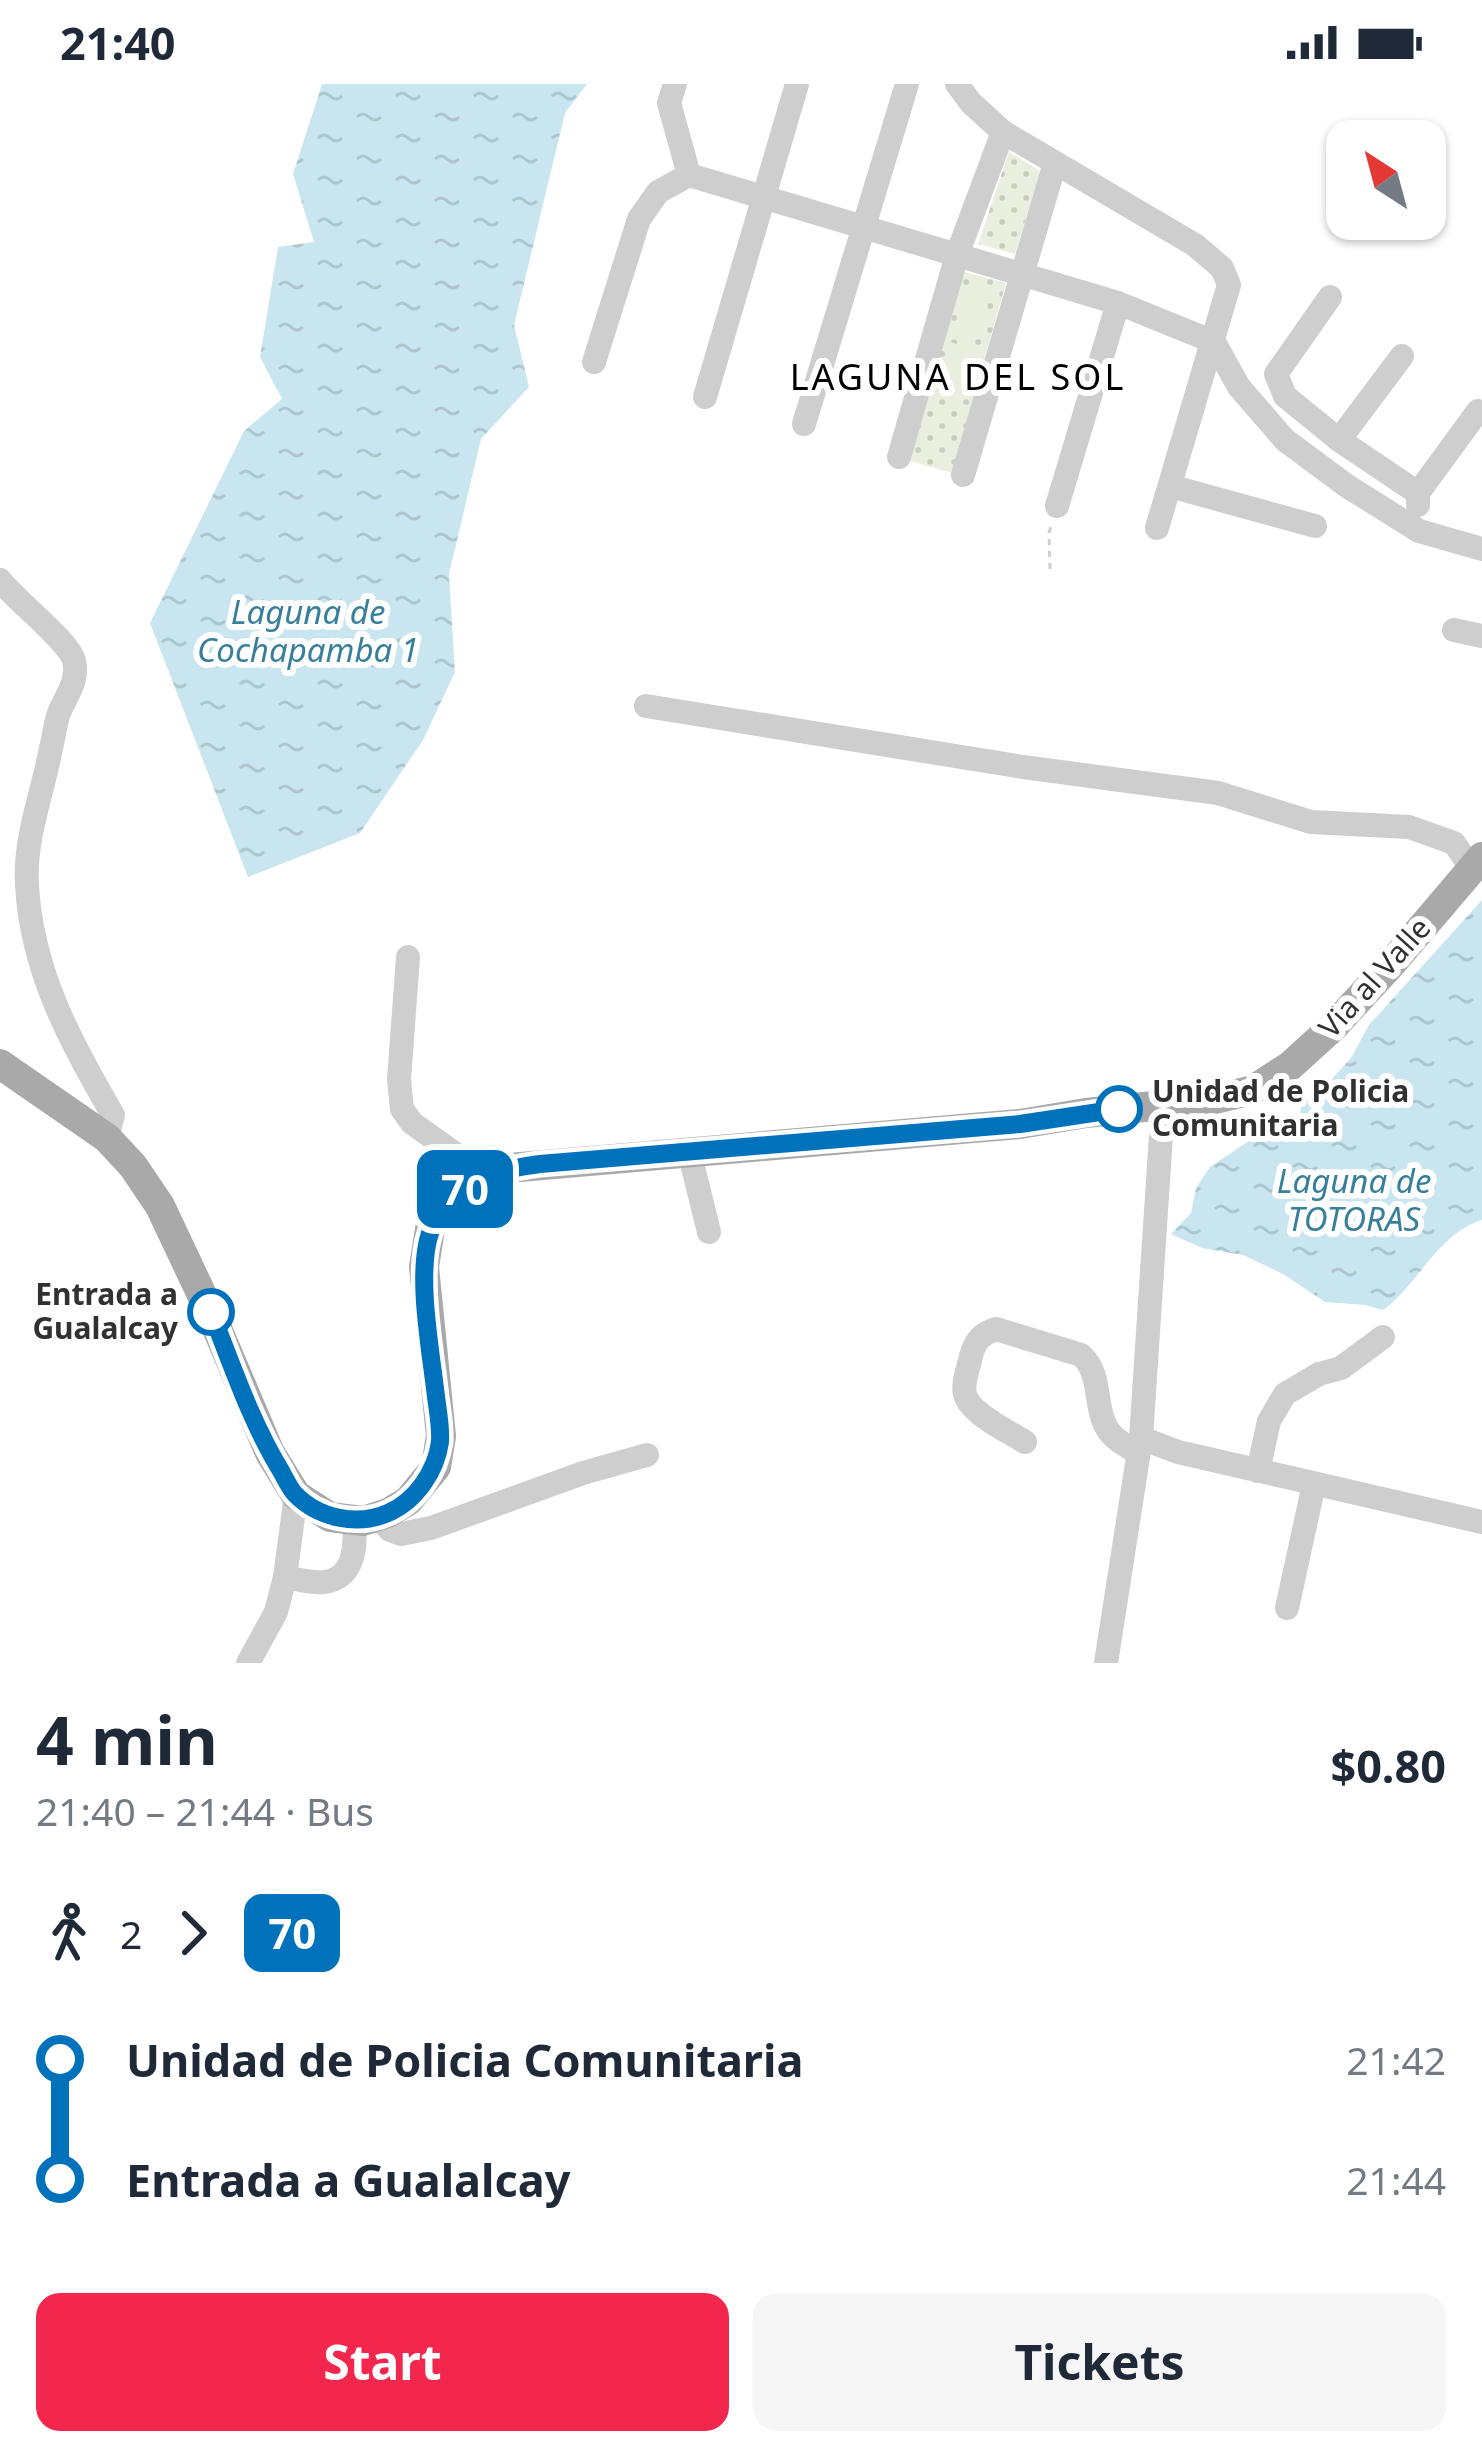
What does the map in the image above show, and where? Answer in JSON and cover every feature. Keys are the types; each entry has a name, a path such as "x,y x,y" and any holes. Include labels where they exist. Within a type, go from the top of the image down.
{"main road":[{"name":"Via al Valle","path":"476,1180 508,1168 1020,1124 1211,1100 1252,1090 1290,1066 1333,1027 1477,862"},
{"path":"0,1064 107,1138 133,1166 160,1206 211,1312 270,1453 296,1495 330,1517 360,1520 388,1513 408,1501 436,1466 441,1436 424,1268 430,1229 449,1202 476,1180"}],"street":[{"path":"675,84 669,103 688,176"},
{"path":"705,397 797,84"},
{"path":"804,424 907,84"},
{"path":"957,84 971,104 1003,132 1195,245 1222,268 1229,285 1156,528"},
{"path":"899,457 957,255 1003,132"},
{"path":"963,476 1055,163"},
{"path":"594,362 639,219 658,192 688,176 1118,303 1214,343 1239,387 1285,440 1419,531 1482,549"},
{"path":"1330,297 1276,374 1285,396 1339,440 1418,493"},
{"path":"1058,506 1118,303"},
{"path":"1339,440 1402,356"},
{"path":"1419,531 1418,493 1478,411"},
{"path":"1170,486 1315,526"},
{"path":"0,580 70,651 76,664 73,684 58,715 26,882 45,982 63,1027 113,1115 107,1138"},
{"path":"1454,630 1482,636"},
{"path":"646,706 1023,767 1218,793 1311,822 1409,827 1454,843 1477,862"},
{"path":"408,957 399,1080 402,1109 476,1180"},
{"path":"1106,1663 1139,1446 1162,1105"},
{"path":"689,1150 709,1232"},
{"path":"1025,1442 988,1419 964,1392 974,1346 982,1333 995,1329 1082,1355 1091,1364 1110,1434 1139,1446 1482,1522"},
{"path":"1258,1471 1269,1421 1285,1394 1319,1374 1341,1368 1383,1337"},
{"path":"285,1577 320,1583 340,1576 349,1565 360,1520 383,1522 401,1534 431,1528 647,1455"},
{"path":"1286,1608 1314,1484"},
{"path":"248,1663 276,1612 296,1495"}],"path":[{"path":"1050,569 1049,533 1058,506"}],"green space":[{"path":"1009,152 1040,171 1015,254 978,244"},
{"path":"964,272 1006,283 952,473 910,461"},
{"path":"967,287 991,295 977,340 953,332"},
{"path":"950,342 974,349 960,395 936,387"}],"water":[{"name":"Laguna de Cochapamba 1","path":"322,84 587,84 565,113 514,325 529,387 481,439 449,574 455,672 423,740 360,833 248,877 150,623 244,431 282,399 260,357 278,247 314,242 293,174"},
{"name":"Laguna de TOTORAS","path":"1482,900 1482,1220 1452,1237 1383,1310 1325,1302 1243,1255 1202,1248 1171,1234 1191,1213 1196,1188 1210,1167 1259,1134 1279,1135 1300,1120 1301,1105 1351,1058 1369,1025"}],"bus line":[{"name":"70","path":"211,1312 270,1453 296,1495 330,1517 363,1521 408,1501 436,1466 441,1436 424,1268 430,1229 449,1202 476,1180 508,1168 540,1164 1020,1124 1119,1109"}],"place":[{"name":"Unidad de Policia Comunitaria","path":"1119,1109"},
{"name":"Entrada a Gualalcay","path":"211,1312"}],"district":[{"name":"LAGUNA DEL SOL","path":"958,377"}]}
